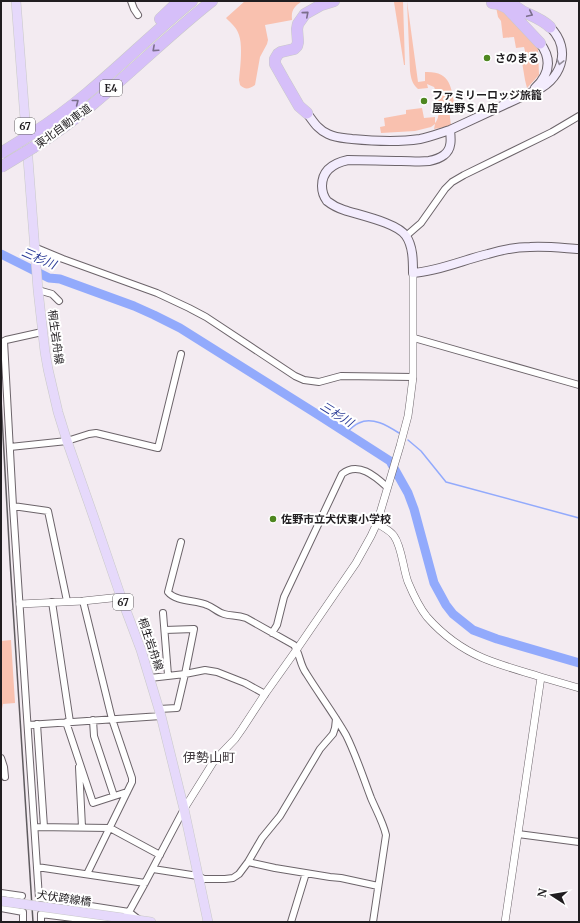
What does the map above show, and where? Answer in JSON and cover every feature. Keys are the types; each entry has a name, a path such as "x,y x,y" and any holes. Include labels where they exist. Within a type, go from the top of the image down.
{"highway":[{"path":"102,81 131,48 179,1"},
{"name":"東北自動車道","path":"1,153 57,116 102,81 192,1"},
{"name":"東北自動車道","path":"1,167 66,125 184,23 212,1"},
{"path":"184,23 201,16 222,1"},
{"path":"307,112 299,106 275,64 275,59 281,52 294,49 297,46 298,42 296,29 305,14 321,4 334,1"},
{"path":"509,1 522,11 537,18 550,27"},
{"path":"492,3 499,4 507,8 540,43"},
{"path":"300,56 292,54 286,55 281,60 281,66 307,112"}],"main road":[{"name":"67","path":"16,1 37,287"},
{"path":"307,112 316,126 321,130 328,134 344,138 369,141 419,139 450,130 540,89 548,83 558,70 561,63 562,54 562,47 559,38 550,27"},
{"path":"532,92 547,73 547,56 545,49 540,43"},
{"path":"450,130 451,144 444,156 439,158 428,161 348,160 330,168 323,178 322,190 326,200 344,210 392,225 401,231 406,236 410,244 413,273 442,268 487,254 516,248 554,247 579,249"},
{"name":"桐生岩舟線","path":"37,287 45,352 58,412 150,678 184,809 208,922"},
{"name":"犬伏跨線橋","path":"1,901 126,915 136,921 151,922"}],"street":[{"path":"131,1 138,15"},
{"path":"406,236 421,223 452,182 464,174 552,132 579,116"},
{"path":"35,249 157,292 206,317 295,376 304,380 319,382 341,376 413,377"},
{"path":"42,332 6,340 4,342 13,506 39,898 126,915 153,869 184,809 214,761 242,729 297,650 356,563 377,524 408,416 413,377 413,273"},
{"path":"37,287 52,294 59,301"},
{"path":"414,338 579,385"},
{"path":"10,447 67,441 96,433 158,448 181,354"},
{"path":"272,633 277,625 284,597 342,474 353,469 365,470 387,487"},
{"path":"13,506 48,511 67,602"},
{"path":"377,524 394,536 398,543 407,580 416,599 427,616 441,631 469,651 484,658 499,664 579,688"},
{"path":"181,542 168,592 171,596 207,605 224,614 238,615 246,618 294,645 304,671 346,736 386,835 372,922"},
{"path":"20,604 83,601 121,597"},
{"path":"83,601 112,719 132,778 132,782 87,874"},
{"path":"52,602 68,722 93,803 127,792"},
{"path":"163,613 168,675"},
{"path":"28,725 112,719 160,713 177,708 194,628 165,630"},
{"path":"150,678 206,670 217,672 245,683 265,694"},
{"path":"505,922 541,677"},
{"path":"153,869 198,876 204,879 225,880 234,878 239,874 262,838 280,816 320,749 333,734 336,719"},
{"path":"93,720 94,736 114,796"},
{"path":"37,724 44,827"},
{"path":"1,758 5,778"},
{"path":"78,758 82,827"},
{"path":"35,826 110,828 160,855"},
{"path":"518,834 579,842"},
{"path":"248,862 378,886"},
{"path":"38,867 145,883"},
{"path":"291,922 306,873"},
{"path":"1,893 22,896"},
{"path":"1,908 23,912 23,922"},
{"path":"42,922 41,914 105,922"}],"shaded area":[{"path":"245,1 302,1 294,9 292,20 265,25 268,40 267,44 260,57 255,85 247,88 240,85 239,80 241,51 239,35 226,18"},
{"path":"392,1 403,1 405,65 394,2"},
{"path":"407,1 418,82 425,81 425,72 434,72 445,77 451,87 455,107 449,109 451,126 434,129 435,124 431,127 415,131 381,133 380,127 385,126 384,118 406,114 406,110 422,108 424,118 435,117 435,123 439,111 437,95 434,87 427,84 428,88 418,89 414,85 411,78"},
{"path":"496,7 505,11 538,48 539,75 527,88 521,56 526,55 524,47 516,48 514,37 503,38 501,21 498,17"},
{"path":"11,640 15,703 3,704 1,714 1,641"}],"waterway":[{"name":"三杉川","path":"1,254 49,278 60,279 134,306 180,328 390,461 408,493 414,509 434,583 446,605 453,614 473,630 497,639 579,663"},
{"path":"346,433 352,427 364,421 374,421 380,423 399,433"},
{"path":"408,440 421,451 446,482 579,518"}],"railway":[{"path":"1,399 33,922"}],"place":[{"name":"さのまる","path":"487,58"},
{"name":"ファミリーロッジ旅籠 屋佐野ＳＡ店","path":"424,101"},
{"name":"佐野市立犬伏東小学校","path":"273,519"}],"district":[{"name":"伊勢山町","path":"209,757"}]}
